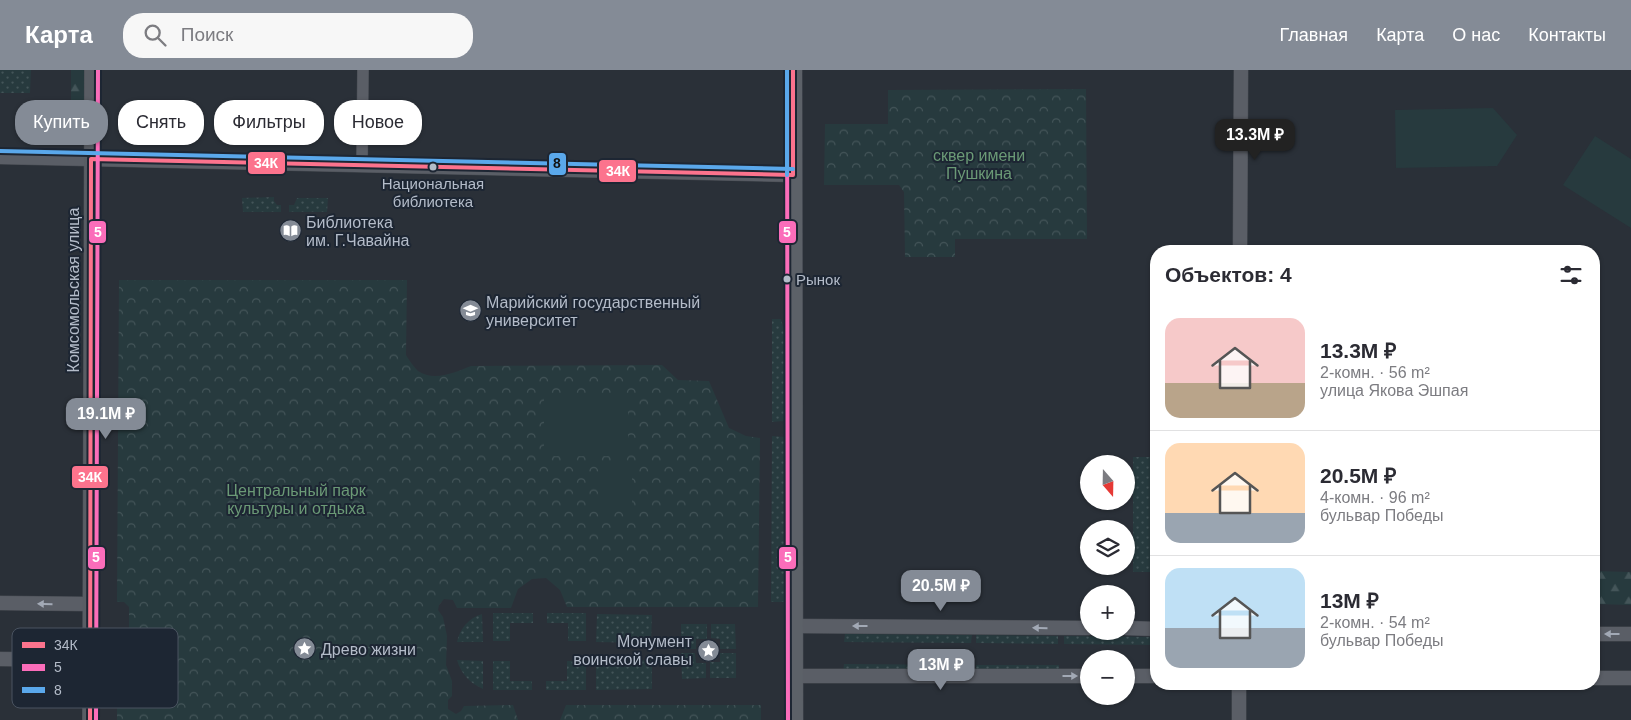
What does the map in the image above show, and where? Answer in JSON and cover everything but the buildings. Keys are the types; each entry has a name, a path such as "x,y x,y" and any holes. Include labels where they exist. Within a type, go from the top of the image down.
{"main road":[{"name":"Комсомольская улица","path":"90,628 92,70"},
{"path":"793,70 794,720"}],"street":[{"path":"362,165 363,70"},
{"path":"1240,245 1241,70"},
{"path":"0,157 793,175"},
{"path":"0,603 90,604"},
{"path":"793,626 1080,628"},
{"path":"1135,628 1150,629"},
{"path":"1600,634 1631,634"},
{"path":"794,676 1080,676"},
{"path":"1135,676 1150,676"},
{"path":"1600,678 1631,678"},
{"path":"1239,720 1240,690"}],"green space":[{"path":"0,70 31,70 30,93 0,93"},
{"path":"71,70 84,70 84,100 71,100"},
{"name":"сквер имени Пушкина","path":"1086,89 1087,239 955,239 955,257 905,257 904,192 899,185 824,185 825,124 888,124 888,90"},
{"path":"1493,108 1517,135 1497,166 1396,168 1395,110"},
{"path":"1595,136 1631,159 1631,228 1563,185"},
{"path":"274,197 277,205 281,205 281,212 243,212 242,198"},
{"path":"297,198 328,198 327,212 289,212 289,205 294,205"},
{"name":"Центральный парк культуры и отдыха","path":"119,280 407,280 406,355 418,371 424,374 431,376 445,375 471,366 662,365 678,380 709,381 729,428 746,436 760,438 758,607 567,607 560,590 546,578 532,579 518,589 511,608 457,608 453,600 444,599 439,605 438,610 443,617 447,636 446,665 452,681 452,696 448,700 448,709 456,714 464,706 513,705 518,720 117,720 117,708 178,708 178,628 129,628 129,607 124,602 117,602"},
{"path":"772,319 781,319 786,339 785,418 783,421 772,422"},
{"path":"544,398 628,398 628,456 544,456"},
{"path":"772,436 785,437 784,602 771,602"},
{"path":"1135,457 1150,457 1150,572 1135,572 1135,520 1133,520 1133,510 1135,510"},
{"path":"600,461 632,461 632,508 600,508"},
{"path":"1600,571 1631,572 1631,605 1600,604"},
{"path":"493,613 533,613 533,623 510,623 510,641 493,641"},
{"path":"547,613 586,613 586,641 568,641 568,623 547,623"},
{"path":"482,614 483,642 457,642 460,632 466,624"},
{"path":"597,614 652,615 651,643 596,642"},
{"path":"681,624 707,624 707,639 696,639 696,649 681,649"},
{"path":"711,624 735,624 736,649 720,649 720,639 711,638"},
{"path":"845,634 972,635 971,643 844,642"},
{"path":"976,635 1058,636 1058,644 976,643"},
{"path":"1064,636 1080,636 1080,640 1135,640 1135,637 1150,637 1150,645 1064,644"},
{"path":"681,653 695,653 696,663 706,663 706,678 682,679"},
{"path":"720,653 736,653 736,678 710,678 710,662 720,662"},
{"path":"457,660 483,661 483,689 467,678"},
{"path":"652,660 652,689 596,690 596,661"},
{"path":"493,661 510,661 510,681 532,681 532,690 493,690"},
{"path":"567,661 586,661 586,690 546,690 546,681 567,681"},
{"path":"844,664 971,665 971,673 843,673"},
{"path":"976,665 1059,665 1059,673 976,673"},
{"path":"566,705 761,705 761,720 560,720"}],"transit line":[{"name":"5","path":"96,628 98,70"},
{"name":"5","path":"787,70 788,720"},
{"name":"8","path":"787,70 787,175"},
{"name":"34К","path":"793,70 793,175"},
{"name":"8","path":"0,151 793,169"},
{"name":"34К","path":"91,159 793,175"},
{"name":"34К","path":"90,628 91,159"},
{"name":"34К","path":"90,708 90,720"},
{"name":"5","path":"96,708 96,720"}],"place":[{"name":"Национальная библиотека","path":"433,167"},
{"name":"Библиотека им. Г.Чавайна","path":"290,231"},
{"name":"Рынок","path":"787,279"},
{"name":"Марийский государственный университет","path":"470,311"},
{"name":"Древо жизни","path":"305,649"},
{"name":"Монумент воинской славы","path":"708,650"}]}
